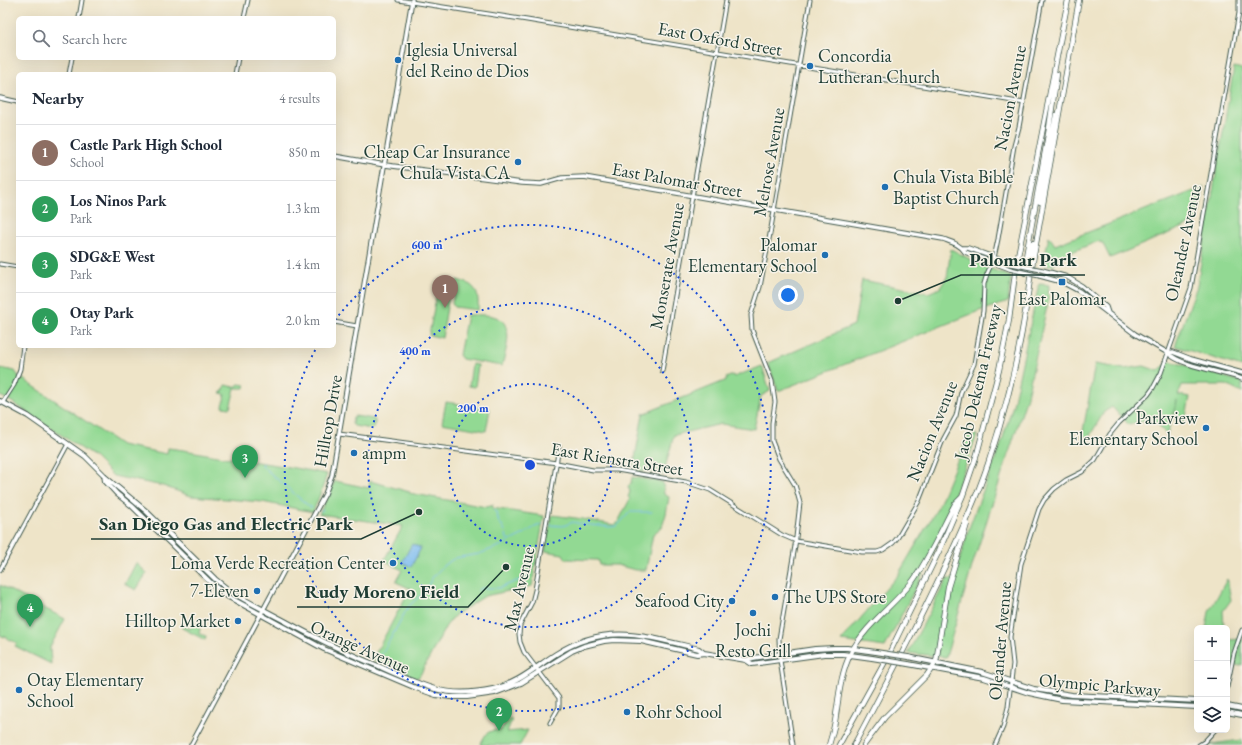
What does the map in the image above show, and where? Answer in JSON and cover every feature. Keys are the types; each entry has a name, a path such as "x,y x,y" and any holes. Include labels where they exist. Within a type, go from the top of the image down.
{"highway":[{"name":"Jacob Dekema Freeway","path":"839,745 886,660 939,551 963,495 977,454 999,370 1009,320 1016,266 1068,0"},
{"name":"Jacob Dekema Freeway","path":"854,745 901,657 944,568 981,482 990,456 1013,374 1028,296 1078,0"},
{"path":"1034,227 1078,0"},
{"path":"1026,268 1029,263 1062,31"},
{"path":"864,745 885,717 920,684 936,662 948,587 981,482"},
{"path":"829,745 836,717 842,680 853,648 862,635 912,582 955,504 963,495"}],"main road":[{"name":"Hilltop Drive","path":"191,745 325,494 332,475 412,1"},
{"path":"0,98 16,102"},
{"name":"East Palomar Street","path":"336,156 385,165 528,184 541,184 567,177 584,177 943,239 953,242 963,248 966,252 992,263 1010,269 1026,268 1040,276 1062,282 1079,291 1103,311 1108,313 1142,339 1168,353 1172,357 1242,379"},
{"name":"East Palomar Street","path":"963,248 968,248 1026,268 1042,270 1067,277 1082,286 1106,307 1108,313"},
{"name":"East Palomar Street","path":"1168,353 1173,352 1191,359 1242,373"},
{"name":"Orange Avenue","path":"1,401 28,416 85,456 104,475 147,512 223,586 237,596 335,648 418,683 436,689 469,692 493,689 519,679 569,646 585,639 602,635 641,635 699,649 704,653"},
{"name":"Orange Avenue","path":"104,475 106,481 117,494 132,506 220,591 234,601 332,653 416,688 436,694 467,697 495,694 521,683 572,651 584,646 614,640 641,641 697,654 704,653 746,660 752,664 824,654 850,655 932,668"},
{"path":"142,516 147,512"},
{"path":"666,647 667,641"},
{"name":"Orange Avenue","path":"746,660 815,649 853,648 936,662"},
{"name":"Olympic Parkway","path":"936,662 982,672 1039,690 1072,695 1194,701"},
{"name":"Olympic Parkway","path":"932,668 984,678 1029,693 1062,700 1194,707"},
{"path":"1230,707 1242,709"},
{"path":"1230,713 1242,715"}],"street":[{"path":"79,16 82,0"},
{"path":"244,16 248,0"},
{"name":"East Oxford Street","path":"398,0 412,1 1024,103"},
{"name":"Monserate Avenue","path":"662,371 726,0"},
{"name":"Melrose Avenue","path":"793,745 780,660 779,639 796,541 800,510 799,497 791,477 779,459 774,446 772,428 775,402 774,389 752,330 751,321 760,287 774,211 810,0"},
{"name":"Nacion Avenue","path":"877,552 888,547 898,537 918,500 943,440 956,416 961,392 972,370 977,354 983,311 984,284 994,258 1014,146 1020,127 1042,0"},
{"name":"Oleander Avenue","path":"994,745 1005,722 1013,664 1010,637 1023,555 1039,509 1044,500 1054,489 1066,480 1082,472 1096,460 1110,434 1153,388 1161,373 1192,282 1239,0"},
{"path":"69,72 72,60"},
{"path":"235,72 238,60"},
{"path":"0,264 16,267"},
{"path":"336,322 357,326"},
{"path":"1,401 14,385 20,369 23,348"},
{"name":"East Rienstra Street","path":"339,434 557,463 593,470 617,470 700,486 720,496 782,536 796,541 862,552 877,552"},
{"path":"0,570 68,444"},
{"name":"Max Avenue","path":"550,723 559,707 559,698 521,647 519,631 533,597 559,447"},
{"path":"1230,672 1234,653 1242,630"},
{"path":"1199,745 1213,733"}],"green space":[{"path":"1234,67 1242,69 1242,367 1175,346 1197,286"},
{"path":"1204,187 1198,221 1110,258 1102,242 1100,243 1099,241 1054,259 1054,265 1043,265 1049,236 1055,245"},
{"path":"951,249 979,264 1011,277 1008,302 979,311 778,391 768,363 854,325 862,280 928,293 940,288 947,277"},
{"path":"457,280 468,284 475,290 478,298 478,310 454,307 452,303"},
{"path":"1039,284 1049,285 1048,302 1026,400 973,563 946,657 908,653 947,579 954,579 969,528 1002,441 1013,405"},
{"path":"437,292 449,294 442,338 429,335"},
{"path":"467,315 493,316 502,321 506,326 508,339 502,366 462,359 459,355"},
{"path":"1170,361 1242,382 1242,393 1226,385 1182,385 1178,395 1190,397 1185,421 1174,419 1177,400 1167,435 1152,418 1129,425 1112,407 1104,412 1088,439 1082,437 1095,364 1124,369 1144,366 1158,371"},
{"path":"472,364 478,365 475,387 469,386"},
{"path":"762,366 770,391 761,396 754,429 721,424 674,435 663,475 633,469 643,414 727,380 726,378 733,375 734,377"},
{"path":"0,368 15,371 21,380 23,379 121,445 167,454 168,448 327,474 313,512 262,502 191,496 163,486 113,476 94,457 9,400 0,396"},
{"path":"239,384 245,385 244,388 235,388 230,408 223,407 225,394 220,393 224,390 225,385 235,387"},
{"path":"446,402 490,409 486,431 442,423"},
{"path":"353,417 374,419 374,428 371,429 354,426 352,424"},
{"path":"968,435 977,435 931,558 885,647 841,641 898,575 938,507"},
{"path":"632,477 663,482 664,494 669,497 662,527 653,534 646,570 635,570 617,565 599,565 598,560 566,559 563,554 545,551 552,515 614,525 618,522 630,499 628,497 630,492 628,486 631,483"},
{"path":"335,481 369,488 370,481 410,492 409,493 486,507 493,504 492,508 544,516 532,586 485,596 455,615 446,626 419,677 415,678 372,660 411,587 409,588 396,582 402,570 384,560 403,526 319,514"},
{"path":"136,563 147,573 136,590 125,584"},
{"path":"1227,579 1231,600 1223,611 1224,625 1207,625 1209,612"},
{"path":"0,585 65,619 50,647 51,664 15,646 17,643 0,635"},
{"path":"195,624 200,629 199,634 206,636 205,640 182,628 182,625 190,629"},
{"path":"1242,639 1242,666 1230,664 1230,640"},
{"path":"509,718 512,719 507,732 528,730 520,745 480,745 488,733 501,730"},
{"path":"1242,740 1242,745 1208,745 1211,744"}],"water":[{"path":"412,544 421,548 411,567 402,562"}],"waterway":[{"path":"263,463 262,466 311,508"},
{"path":"493,509 497,514 499,523 505,531"},
{"path":"550,525 563,526 573,522 610,527 617,526 630,512 652,512"},
{"path":"378,661 408,607 425,591 432,578 444,565 455,558 479,554 500,546 543,524"},
{"path":"506,534 507,539 510,541"},
{"path":"478,590 483,588 499,588 530,576"}],"place":[{"name":"Iglesia Universal del Reino de Dios","path":"398,60"},
{"name":"Concordia Lutheran Church","path":"810,66"},
{"name":"Cheap Car Insurance Chula Vista CA","path":"518,162"},
{"name":"Chula Vista Bible Baptist Church","path":"885,187"},
{"name":"Palomar Elementary School","path":"825,255"},
{"name":"East Palomar","path":"1062,282"},
{"name":"Palomar Park","path":"898,301"},
{"name":"Castle Park High School","path":"445,308"},
{"name":"Parkview Elementary School","path":"1206,428"},
{"name":"ampm","path":"354,453"},
{"name":"SDG&E West","path":"245,478"},
{"name":"San Diego Gas and Electric Park","path":"419,512"},
{"name":"Loma Verde Recreation Center","path":"393,563"},
{"name":"Rudy Moreno Field","path":"506,567"},
{"name":"7-Eleven","path":"257,591"},
{"name":"The UPS Store","path":"775,597"},
{"name":"Seafood City","path":"732,601"},
{"name":"Jochi Resto Grill","path":"753,613"},
{"name":"Hilltop Market","path":"238,621"},
{"name":"Otay Park","path":"30,627"},
{"name":"Otay Elementary School","path":"19,690"},
{"name":"Rohr School","path":"627,712"},
{"name":"Los Ninos Park","path":"499,731"}]}
